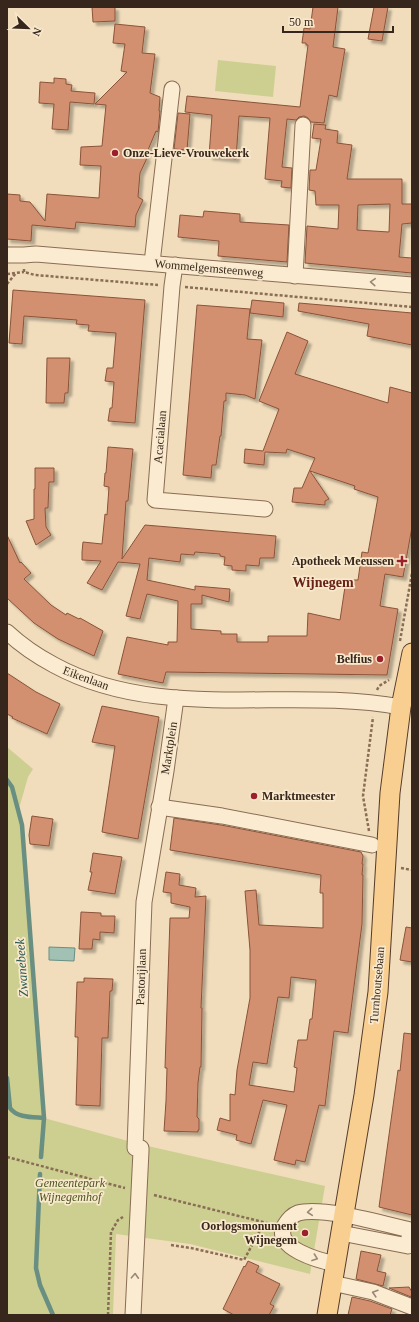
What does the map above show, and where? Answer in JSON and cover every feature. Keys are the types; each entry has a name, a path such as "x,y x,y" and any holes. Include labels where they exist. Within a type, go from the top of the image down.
{"main road":[{"name":"Turnhoutsebaan","path":"327,1315 364,1095 378,992 389,800 401,707 405,651"}],"street":[{"path":"152,263 172,89"},
{"path":"295,276 303,125"},
{"name":"Wommelgemsteenweg","path":"7,255 36,254 412,285"},
{"name":"Acacialaan","path":"175,265 172,286 155,500 265,509"},
{"name":"Eikenlaan","path":"7,632 37,656 67,672 95,683 118,689 176,698"},
{"path":"176,698 367,701 401,707"},
{"name":"Marktplein","path":"159,806 176,698"},
{"path":"159,806 222,816 372,845"},
{"name":"Pastorijlaan","path":"139,1191 141,1148 135,1148 144,902 159,806"},
{"path":"133,1315 139,1191"},
{"path":"336,1264 322,1261 289,1245 284,1238 283,1228 293,1215 318,1211 342,1224"},
{"path":"332,1283 373,1292 412,1307"}],"path":[{"path":"24,265 24,272"},
{"path":"7,274 24,272 42,275 412,307"},
{"path":"7,284 16,273"},
{"path":"405,651 412,573"},
{"path":"376,694 379,686 392,679"},
{"path":"372,845 363,796 373,718"},
{"path":"7,1157 283,1228"},
{"path":"108,1315 111,1232 118,1220 126,1216"},
{"path":"171,1245 244,1260 264,1223"}],"green space":[{"path":"218,60 276,66 273,97 215,91"},
{"name":"Gemeentepark Wijnegemhof","path":"7,747 33,769 28,777 18,812 22,825 44,1118 139,1144 325,1186 310,1274 190,1244 116,1234 113,1315 7,1315"}],"shaded area":[{"path":"49,947 75,948 74,961 49,960"}],"building":[{"path":"92,7 115,7 115,21 93,22"},
{"path":"313,7 338,7 333,47 345,49 337,97 329,95 324,123 311,122 304,116 299,117 296,120 287,119 282,167 292,168 291,188 281,187 282,181 265,179 270,118 239,116 236,159 209,156 212,115 185,112 187,96 300,107 308,45 306,45 306,43 302,43 304,28 310,29"},
{"path":"374,7 388,7 382,41 368,39"},
{"path":"115,24 145,27 142,53 155,54 150,93 160,97 158,132 156,131 145,157 147,158 140,173 138,197 143,200 136,215 135,227 76,222 75,229 32,225 31,241 7,239 7,194 20,195 20,201 30,202 45,221 47,194 99,198 101,166 80,165 81,147 102,146 106,105 95,104 127,72 121,71 125,44 113,43"},
{"path":"54,78 66,79 66,84 72,85 71,91 95,93 94,104 70,102 68,130 52,129 54,104 39,103 40,82 54,83"},
{"path":"178,113 190,114 187,150 174,149"},
{"path":"314,124 326,125 325,129 338,131 337,143 352,145 347,179 402,179 402,204 412,204 412,223 402,224 399,257 412,258 412,273 305,263 307,226 338,229 339,205 316,205 315,191 309,190 310,170 316,170 321,139 312,138","holes":["390,204 389,232 357,230 358,205"]},
{"path":"204,211 240,214 240,222 289,225 287,262 218,256 219,241 178,237 180,215 203,217"},
{"path":"13,290 145,300 135,423 108,421 110,408 112,408 114,382 105,381 107,368 113,368 116,333 88,331 89,325 76,324 77,320 24,316 22,344 9,343"},
{"path":"252,300 284,303 283,317 250,313"},
{"path":"299,303 412,313 412,345 367,336 369,324 298,311"},
{"path":"197,305 250,309 247,339 262,340 255,399 245,395 226,393 216,465 212,465 211,478 183,475"},
{"path":"287,332 308,341 295,374 388,403 390,387 412,393 412,527 403,577 385,574 380,606 398,609 387,675 166,672 163,683 118,674 127,637 168,645 168,642 177,642 178,601 147,594 140,619 126,616 140,564 118,562 102,590 87,583 101,561 82,560 82,552 83,542 102,544 105,514 107,515 109,487 104,486 108,447 133,449 128,501 126,501 122,559 145,525 276,536 274,558 260,558 259,566 246,565 246,571 232,570 232,566 224,565 225,557 220,556 220,554 195,552 194,555 181,554 180,562 149,558 147,580 195,590 195,586 230,589 229,602 202,595 202,604 191,604 191,629 221,631 221,634 237,634 237,642 268,642 268,636 307,636 308,613 340,620 346,580 358,580 362,552 368,553 378,497 354,489 355,486 310,471 329,499 325,501 325,505 292,502 294,488 302,488 315,458 287,449 286,453 265,452 264,465 244,463 245,449 263,451 279,409 259,401"},
{"path":"47,358 70,358 68,393 65,393 64,403 46,403"},
{"path":"35,468 54,468 54,482 49,482 48,508 45,508 46,527 51,535 36,545 26,521 34,519"},
{"path":"7,535 20,563 21,562 31,573 24,579 51,605 66,615 67,613 79,619 80,618 103,631 94,656 58,639 34,623 7,598"},
{"path":"7,673 36,692 60,704 47,734 12,718 13,717 7,714"},
{"path":"102,706 159,717 138,839 102,832 115,746 92,742"},
{"path":"32,816 53,819 49,846 30,844 29,835"},
{"path":"174,818 221,825 361,852 363,856 362,924 348,1033 334,1031 325,1106 319,1105 305,1162 296,1160 295,1165 274,1160 287,1105 263,1100 251,1144 236,1140 237,1135 217,1130 220,1118 230,1121 230,1094 235,1095 237,1070 250,998 250,950 245,891 256,890 259,925 323,928 323,893 320,893 321,875 170,850","holes":["291,977 316,980 312,1019 310,1019 307,1040 298,1040 294,1067 297,1068 294,1092 249,1085 253,1062 267,1064 278,997 289,998"]},
{"path":"93,853 122,857 115,894 88,890 92,872 90,872"},
{"path":"166,872 180,874 179,885 196,888 195,897 206,896 201,1008 201,1067 198,1083 198,1132 164,1131 167,1068 165,1068 170,918 189,918 190,907 171,903 171,893 163,892"},
{"path":"81,912 101,913 101,916 115,916 114,933 100,932 100,940 93,939 92,949 79,949"},
{"path":"406,927 412,928 412,962 400,960"},
{"path":"84,978 113,979 112,991 110,991 108,1038 102,1038 100,1106 76,1105 78,1037 75,1037 77,982 84,982"},
{"path":"404,1033 412,1034 412,1215 379,1207 398,1070 400,1071"},
{"path":"361,1251 381,1255 377,1271 386,1273 383,1286 356,1279"},
{"path":"248,1261 259,1266 256,1272 280,1284 270,1304 274,1306 269,1315 234,1315 223,1309 244,1266 245,1267"},
{"path":"409,1287 412,1292 411,1297 389,1288"},
{"path":"352,1297 370,1301 392,1309 390,1315 348,1315"}],"waterway":[{"name":"Zwanebeek","path":"7,780 12,787 22,825 44,1118 41,1157"},
{"path":"7,1078 10,1108 17,1114 44,1118"},
{"name":"Zwanebeek","path":"40,1174 36,1268 40,1285 53,1315"}],"place":[{"name":"Onze-Lieve-Vrouwekerk","path":"115,153"},
{"name":"Apotheek Meeussen","path":"402,561"},
{"name":"Belfius","path":"380,659"},
{"name":"Marktmeester","path":"254,796"},
{"name":"Oorlogsmonument Wijnegem","path":"305,1233"}],"district":[{"name":"Wijnegem","path":"323,582"}]}
